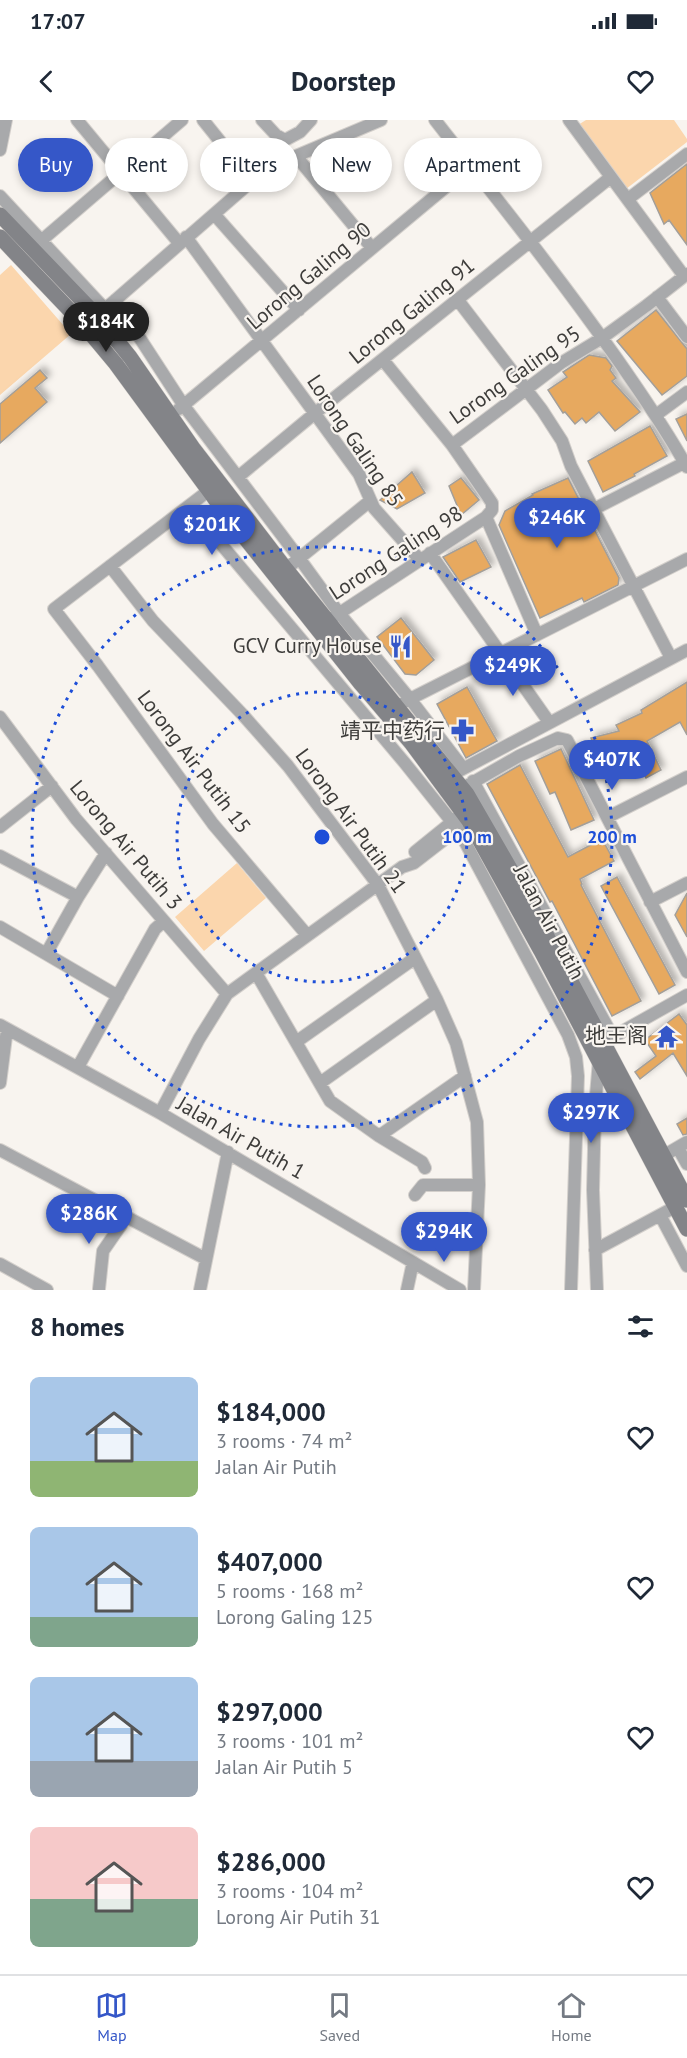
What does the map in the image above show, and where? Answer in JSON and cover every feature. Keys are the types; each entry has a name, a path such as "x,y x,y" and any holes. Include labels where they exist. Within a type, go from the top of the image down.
{"street":[{"path":"0,150 6,120"},
{"name":"Lorong Galing 85","path":"76,120 105,155"},
{"path":"161,138 182,120"},
{"path":"262,120 276,135 285,140 305,128 311,120"},
{"path":"298,155 381,120"},
{"path":"435,120 449,138"},
{"path":"571,121 686,275"},
{"path":"209,122 220,138"},
{"path":"628,199 687,154"},
{"path":"298,158 372,248"},
{"name":"Lorong Galing 91","path":"238,477 611,177"},
{"path":"42,240 105,186"},
{"name":"Lorong Galing 85","path":"138,192 182,240 262,341 359,474 370,501 381,516 425,556 501,654 549,722"},
{"path":"0,196 42,240 101,313 240,192"},
{"name":"Lorong Galing 90","path":"171,416 440,192"},
{"path":"492,192 602,338 656,415 686,465 594,509"},
{"path":"214,213 299,310"},
{"name":"Jalan Air Putih","path":"0,215 101,313 171,416 214,487 322,636 412,744 518,882 609,1041 663,1156 681,1203 687,1229"},
{"name":"Jalan Air Putih","path":"0,237 81,322 214,487 285,569 333,617 468,784 466,817 535,955 599,1060 624,1108 681,1203"},
{"name":"Lorong Galing 95","path":"452,445 561,363 602,338 686,275"},
{"path":"657,297 687,337"},
{"path":"457,299 526,389 562,441 571,466 671,658"},
{"path":"115,300 184,406 299,558 333,617"},
{"path":"383,360 452,445 492,503 492,510 486,517 537,635"},
{"path":"656,415 687,392"},
{"path":"110,566 214,487"},
{"path":"285,569 370,501"},
{"path":"160,1113 199,1039 227,994 402,867 414,863 466,817 361,711 189,506"},
{"name":"Lorong Galing 98","path":"333,617 486,517"},
{"path":"403,702 687,559"},
{"name":"Lorong Air Putih 15","path":"110,566 54,609 119,693 213,824 307,935"},
{"name":"Lorong Air Putih 21","path":"110,566 153,621 243,715 288,766 378,885 437,1000 456,1043 477,1122 479,1185 474,1290"},
{"path":"309,649 322,636"},
{"path":"458,771 687,650"},
{"path":"361,711 375,700"},
{"name":"Lorong Air Putih 3","path":"2,723 76,819 227,994"},
{"path":"609,1041 468,784 519,756 558,738 565,738 570,743 609,817 687,972"},
{"path":"609,817 687,777"},
{"path":"0,827 52,786"},
{"path":"46,954 106,853"},
{"path":"0,856 78,897"},
{"path":"650,902 687,883"},
{"path":"78,1067 156,929 164,921"},
{"path":"0,927 118,996"},
{"path":"535,955 554,1009 568,1035 576,1057 578,1076 571,1290"},
{"path":"296,1042 415,958"},
{"path":"256,972 330,1101 379,1136 422,1162 425,1168"},
{"path":"597,1290 593,1190 595,1107 599,1060 609,1041 687,995"},
{"path":"320,1083 437,1000"},
{"path":"0,1083 4,1027"},
{"name":"Jalan Air Putih 1","path":"4,1027 228,1152 460,1290"},
{"path":"379,1136 465,1076"},
{"path":"595,1107 624,1108"},
{"path":"663,1156 683,1145 687,1164"},
{"path":"0,1150 206,1259"},
{"path":"200,1290 228,1152"},
{"path":"415,1195 423,1185 479,1185"},
{"path":"575,1191 593,1190"},
{"path":"595,1250 681,1203"},
{"path":"99,1288 102,1251 121,1225 124,1215"},
{"path":"660,1215 687,1266"},
{"path":"407,1290 413,1262"},
{"path":"0,1264 47,1290"}],"shaded area":[{"path":"586,120 674,120 687,142 626,189 578,125"},
{"path":"11,265 71,334 0,395 0,275"},
{"path":"237,863 266,898 204,951 175,917"}],"building":[{"path":"687,164 687,245 669,220 664,224 650,193"},
{"path":"656,310 687,349 687,376 662,395 617,341"},
{"path":"589,355 606,358 616,378 612,381 640,412 615,431 599,412 586,423 582,418 575,424 565,412 563,413 548,390 567,377 563,372"},
{"path":"40,370 47,378 35,388 47,402 0,443 0,404"},
{"path":"687,414 687,441 676,419"},
{"path":"650,426 667,456 603,492 588,461"},
{"path":"412,472 425,493 397,509 380,500"},
{"path":"461,478 479,500 461,515 449,486"},
{"path":"568,478 619,578 618,585 584,602 582,598 540,618 499,525 505,511 532,494"},
{"path":"476,540 491,567 460,582 443,557"},
{"path":"401,618 434,660 416,675 405,674 377,637"},
{"path":"687,682 687,735 680,722 647,741 661,770 646,778 628,741 613,747 615,750 598,760 591,738 619,731 616,725 642,713 641,710"},
{"path":"467,687 497,741 466,758 437,704"},
{"path":"561,749 594,820 571,830 555,792 550,794 535,761"},
{"path":"520,765 568,857 602,839 614,861 580,879 641,1001 612,1016 487,784"},
{"path":"617,877 675,985 659,994 601,886"},
{"path":"687,893 687,937 675,915"},
{"path":"679,1014 687,1025 687,1076 673,1053 640,1079 635,1072 656,1056 645,1040"},
{"path":"687,1118 687,1134 683,1135 677,1124"}],"place":[{"name":"GCV Curry House","path":"400,646"},
{"name":"靖平中药行","path":"463,731"},
{"name":"地王阁","path":"666,1036"}]}
